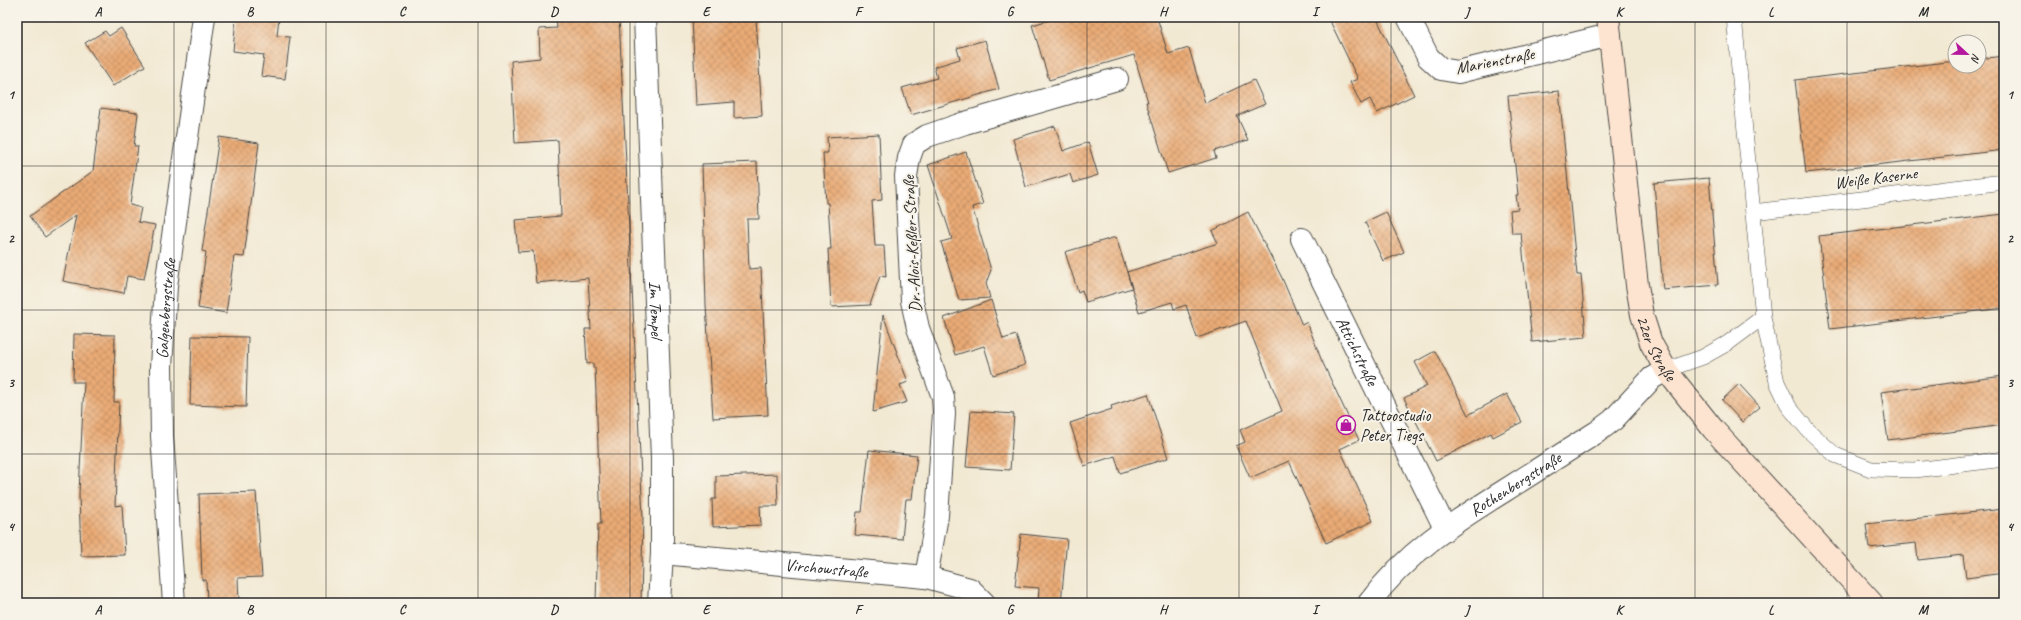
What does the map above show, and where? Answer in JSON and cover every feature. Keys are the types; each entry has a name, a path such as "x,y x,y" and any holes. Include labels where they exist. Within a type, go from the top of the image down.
{"street":[{"name":"Galgenbergstraße","path":"174,603 162,436 161,367 166,286 204,17"},
{"name":"Im Tempel","path":"645,17 662,459 662,553 659,603"},
{"name":"Marienstraße","path":"1408,17 1428,57 1442,69 1458,72 1609,26"},
{"name":"22er Straße","path":"1609,26 1639,293 1642,315 1651,343 1666,370 1713,429 1872,603"},
{"name":"Dr.-Alois-Keßler-Straße","path":"926,577 937,516 944,414 943,397 918,328 912,301 906,176 909,158 914,144 927,136 965,123 1117,79"},
{"name":"Attichstraße","path":"1302,239 1445,528"},
{"name":"Rothenbergstraße","path":"1369,603 1384,583 1410,556 1445,528 1597,432 1613,420 1652,378 1666,370"},
{"name":"Virchowstraße","path":"662,553 926,577 970,589 984,603"}],"lane":[{"path":"1734,17 1763,317 1777,382 1789,407 1808,430 1836,455 1871,469 1915,470 2004,459"},
{"name":"Weiße Kaserne","path":"1753,212 2004,182"},
{"path":"1666,370 1703,357 1728,342 1763,317"}],"building":[{"path":"236,17 279,17 277,36 290,37 285,79 261,76 264,55 233,51"},
{"path":"556,17 619,17 643,518 641,603 596,603 598,524 601,524 595,368 593,368 593,363 587,364 585,329 591,329 588,278 536,283 533,251 518,252 515,220 561,216 558,140 515,143 511,61 540,58 539,29 557,28"},
{"path":"692,17 756,17 762,116 734,118 734,102 696,105"},
{"path":"1060,17 1157,17 1168,54 1189,48 1205,103 1254,80 1265,104 1237,116 1248,140 1214,151 1216,158 1168,173 1146,102 1148,102 1134,55 1049,80 1032,25"},
{"path":"1328,17 1376,17 1414,95 1377,113 1370,99 1361,104 1350,82 1358,79"},
{"path":"121,28 145,66 113,86 85,43 105,31 109,36"},
{"path":"985,40 999,89 911,115 902,88 937,78 934,67 960,59 957,48"},
{"path":"2004,56 2004,150 1806,173 1795,80 1947,62 1947,74 1987,74 1987,58"},
{"path":"1559,91 1577,275 1581,275 1586,337 1532,342 1521,233 1512,233 1510,210 1518,209 1516,195 1518,195 1508,96"},
{"path":"101,108 138,113 134,146 138,146 130,205 141,208 138,222 155,225 144,279 127,276 124,293 63,281 76,215 45,237 30,216 93,171"},
{"path":"1055,126 1063,151 1088,142 1098,175 1073,183 1070,174 1026,187 1013,139"},
{"path":"879,134 882,200 872,201 875,246 884,246 886,277 880,276 870,305 831,307 828,249 831,249 823,153 828,153 827,137"},
{"path":"219,137 259,143 244,257 234,256 226,313 198,308 206,252 202,251"},
{"path":"966,152 983,204 972,207 991,270 986,283 990,298 959,300 941,242 952,239 928,165"},
{"path":"757,162 759,219 747,219 749,269 761,268 768,415 713,418 706,305 702,164"},
{"path":"1709,178 1718,285 1663,290 1654,183"},
{"path":"1248,212 1282,278 1302,325 1307,322 1321,359 1359,440 1340,449 1373,521 1326,543 1289,461 1250,478 1236,446 1245,442 1240,430 1282,411 1246,321 1197,338 1186,305 1174,309 1172,302 1139,312 1127,272 1218,243 1212,231"},
{"path":"1386,212 1404,252 1383,261 1365,222"},
{"path":"2004,214 2004,308 1830,329 1819,236"},
{"path":"1116,237 1132,288 1086,302 1082,290 1078,292 1065,252"},
{"path":"991,300 1003,339 1016,335 1025,365 993,375 984,346 955,355 944,318"},
{"path":"883,315 908,382 900,385 907,402 873,412"},
{"path":"74,334 115,335 114,402 119,402 115,506 122,505 125,555 81,556 79,494 84,382 73,382"},
{"path":"192,336 248,337 246,407 190,405"},
{"path":"1435,351 1468,415 1507,394 1522,422 1493,437 1491,433 1436,461 1404,398 1427,386 1415,362"},
{"path":"2004,376 2004,425 1888,440 1881,392"},
{"path":"1739,384 1760,407 1742,422 1722,400"},
{"path":"1148,394 1168,458 1120,473 1115,456 1084,466 1070,423 1112,409 1111,406"},
{"path":"971,411 1014,414 1010,470 966,467"},
{"path":"869,450 917,455 912,499 906,499 902,539 855,535 857,512 862,512"},
{"path":"777,474 778,506 760,506 761,525 713,527 712,499 716,499 716,476"},
{"path":"256,492 262,577 238,578 239,603 207,603 206,580 202,580 199,494"},
{"path":"2004,509 2004,573 1966,578 1963,555 1918,560 1916,543 1869,548 1866,524"},
{"path":"1021,534 1067,539 1061,603 1038,603 1039,588 1015,586"}],"place":[{"name":"Tattoostudio Peter Tiegs","path":"1346,425"}]}
